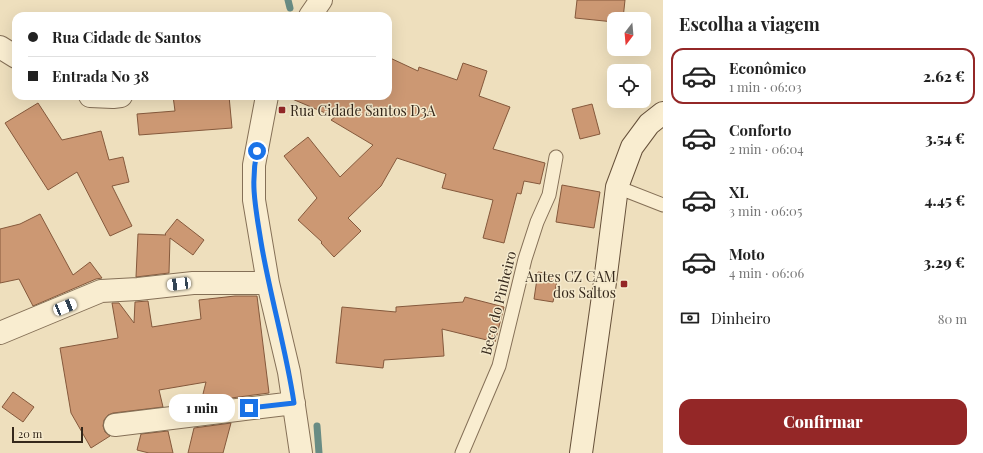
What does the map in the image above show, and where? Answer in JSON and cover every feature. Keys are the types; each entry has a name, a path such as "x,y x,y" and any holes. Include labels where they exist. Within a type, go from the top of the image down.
{"street":[{"path":"313,12 321,0"},
{"path":"0,47 12,54"},
{"path":"266,100 254,165 254,200 268,284 289,372 301,453"},
{"path":"582,453 617,186 632,147 649,124 663,113"},
{"path":"0,333 102,291 193,283 268,284"},
{"path":"115,425 294,403"}],"lane":[{"name":"Beco do Pinheiro","path":"462,453 499,366 525,259 537,222 549,195 556,157"},
{"path":"617,186 663,205"}],"building":[{"path":"577,0 625,0 624,12 607,12 607,21 575,18"},
{"path":"392,59 418,71 419,67 457,80 463,63 487,71 479,96 510,107 493,149 545,163 540,184 524,181 521,194 517,193 504,243 483,238 493,200 442,188 446,174 397,158 381,186 348,218 361,231 334,257 321,243 322,242 298,220 317,198 284,156 308,137 340,177 373,145 331,120 335,117 295,100 392,100"},
{"path":"174,100 229,100 232,128 139,135 137,114 175,111"},
{"path":"38,103 62,140 101,131 109,160 123,157 129,182 112,186 132,226 110,236 77,172 48,190 5,123"},
{"path":"592,104 600,134 580,139 572,109"},
{"path":"562,185 600,192 594,228 556,222"},
{"path":"40,214 73,275 90,262 102,278 96,279 33,306 19,279 0,283 0,229 20,224"},
{"path":"177,219 204,240 193,255 170,238 169,273 136,277 138,234 166,235 165,234"},
{"path":"538,272 558,275 553,302 534,299"},
{"path":"235,296 257,296 269,393 201,402 206,382 159,390 163,407 113,413 108,415 104,420 103,426 105,432 110,436 91,448 71,413 60,348 118,338 112,303 119,303 134,323 135,302 148,301 152,327 201,319 199,300"},
{"path":"465,297 504,307 495,342 442,329 444,356 384,360 383,368 336,363 342,307 396,312 396,307 463,302"},
{"path":"13,392 34,407 23,422 2,407"},
{"path":"231,423 223,453 188,453 194,428"},
{"path":"168,431 173,453 149,453 137,450 141,434"}],"waterway":[{"path":"288,0 290,8"},
{"path":"317,426 319,453"}],"place":[{"name":"Rua Cidade Santos D3A","path":"282,110"},
{"name":"Antes CZ CAM dos Saltos","path":"624,284"}],"route":[{"path":"249,408 294,403 289,372 268,284 254,200 254,165 257,151"}]}
